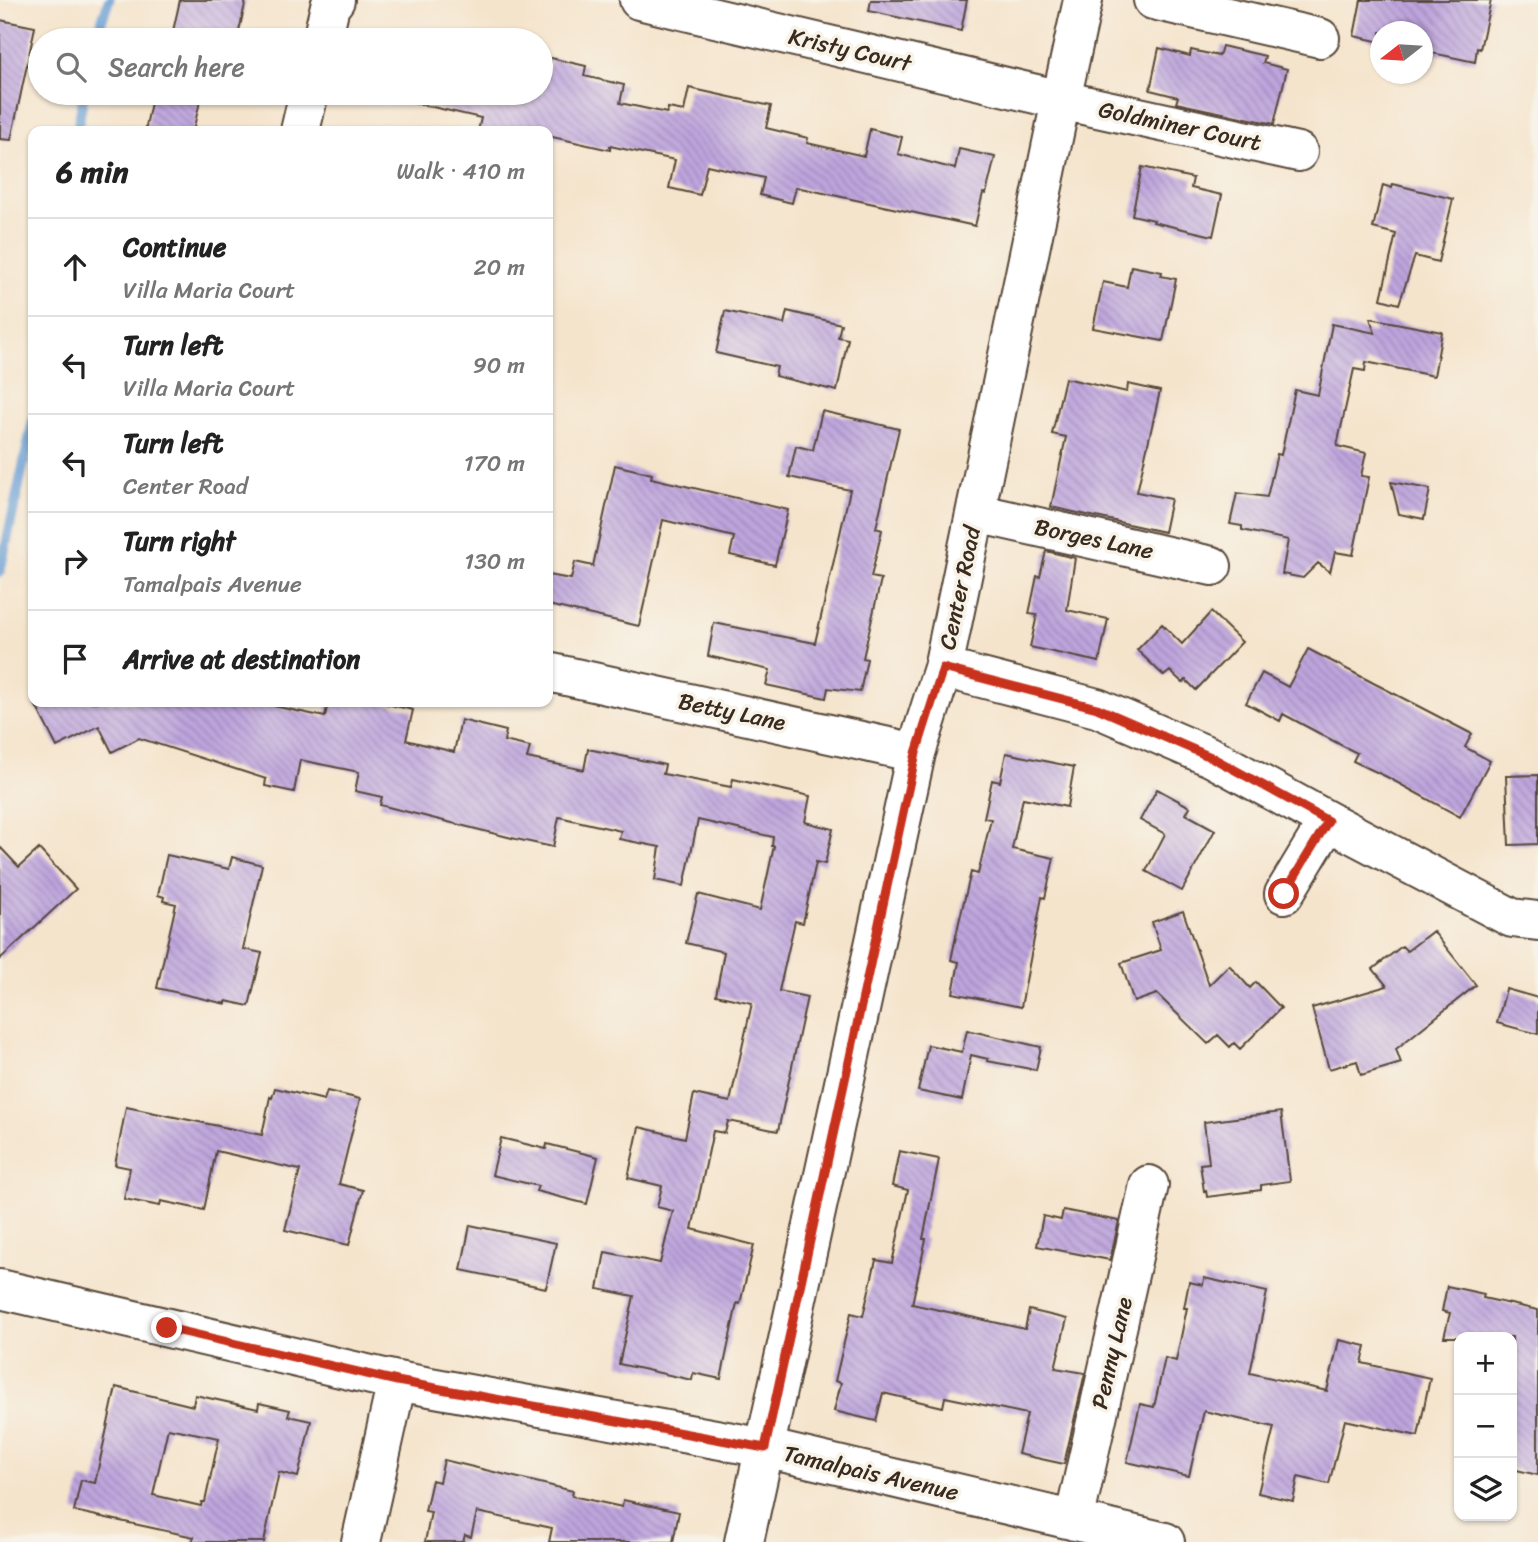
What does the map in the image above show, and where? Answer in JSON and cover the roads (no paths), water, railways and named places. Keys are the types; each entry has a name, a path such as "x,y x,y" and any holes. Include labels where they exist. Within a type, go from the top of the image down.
{"street":[{"path":"325,28 330,6 335,0"},
{"name":"Kristy Court","path":"639,0 1061,100"},
{"name":"Center Road","path":"744,1542 916,753 943,668 1083,0"},
{"path":"1153,0 1320,38"},
{"name":"Goldminer Court","path":"1061,100 1298,152"},
{"path":"301,126 306,105"},
{"name":"Borges Lane","path":"976,513 1212,566"},
{"path":"943,668 1097,708 1213,758 1512,918 1538,921"},
{"name":"Betty Lane","path":"553,673 916,753"},
{"path":"1284,894 1328,821"},
{"name":"Penny Lane","path":"1074,1521 1149,1185"},
{"name":"Tamalpais Avenue","path":"0,1289 397,1381 765,1448 1144,1540"},
{"path":"361,1542 397,1381"}],"waterway":[{"path":"99,28 109,0"},
{"path":"78,126 82,105"},
{"path":"0,572 28,444"}]}
